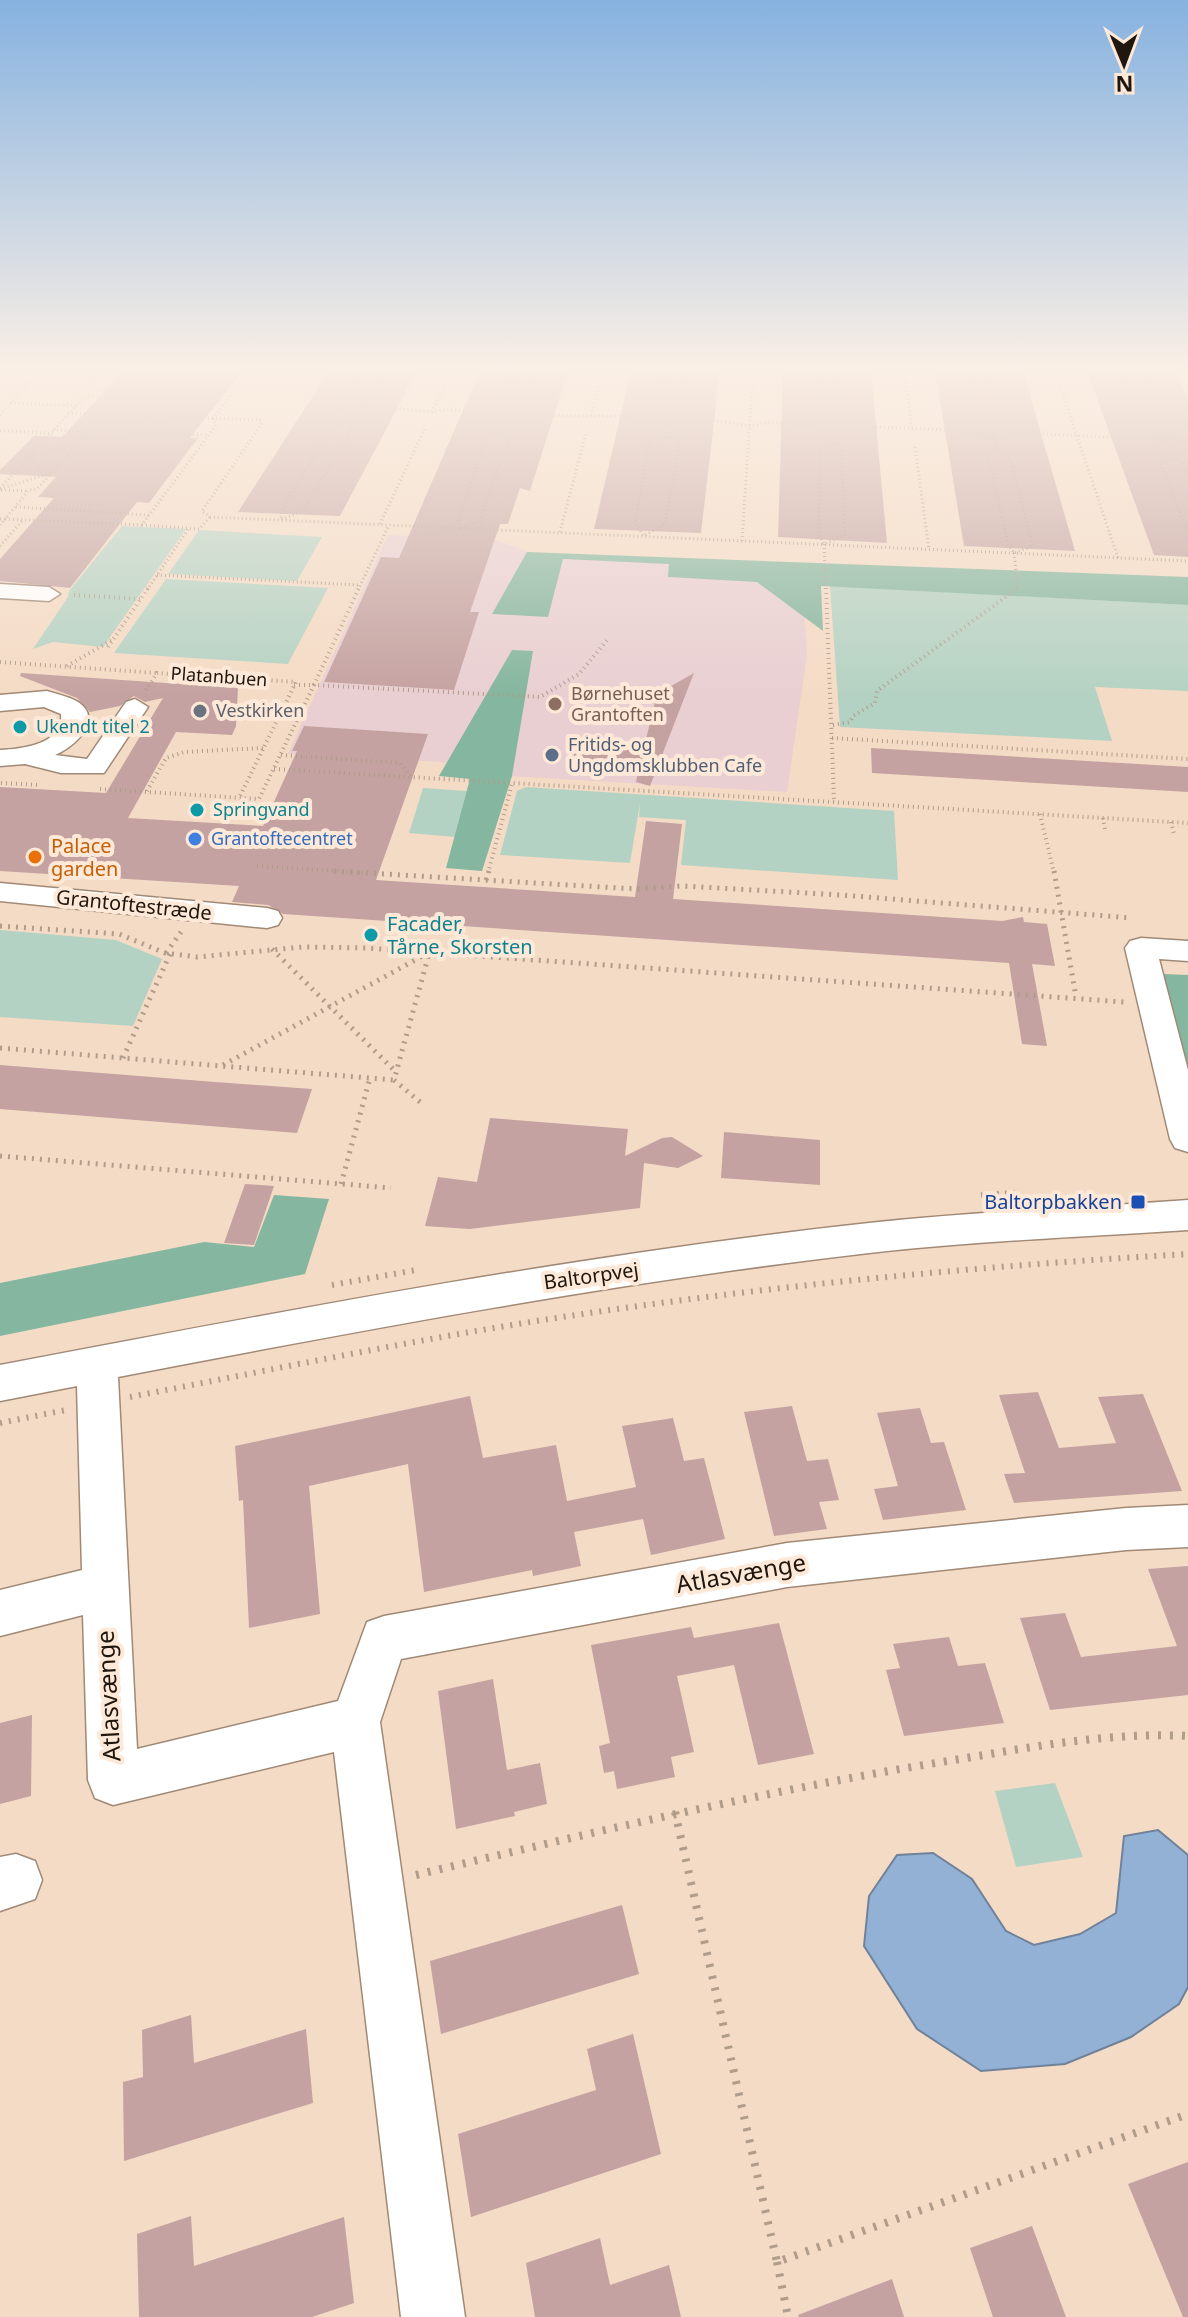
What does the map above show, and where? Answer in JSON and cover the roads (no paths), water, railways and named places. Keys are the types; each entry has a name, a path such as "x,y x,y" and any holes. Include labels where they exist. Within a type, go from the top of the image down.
{"street":[{"path":"0,591 49,594"},
{"path":"0,703 29,698 47,699 73,710 76,720 73,730 62,741 27,756 0,758"},
{"path":"27,756 61,765 95,767 135,707"},
{"name":"Grantoftestræde","path":"0,892 270,930"},
{"path":"1188,951 1141,948 1188,1139"},
{"name":"Baltorpvej","path":"0,1383 97,1384 388,1307 747,1254 870,1238 1188,1215"},
{"name":"Atlasvænge","path":"97,1384 113,1780 355,1722"},
{"name":"Atlasvænge","path":"433,2317 355,1722 384,1639 787,1565 1126,1529 1188,1526"},
{"path":"0,1613 104,1587"}],"water":[{"path":"1158,1830 1188,1855 1188,1987 1179,2004 1131,2037 1065,2064 981,2071 917,2029 864,1946 869,1896 897,1855 933,1853 972,1879 1006,1931 1034,1945 1080,1934 1116,1913 1124,1836"}],"place":[{"name":"Børnehuset Grantoften","path":"555,704"},
{"name":"Vestkirken","path":"200,711"},
{"name":"Ukendt titel 2","path":"20,727"},
{"name":"Fritids- og Ungdomsklubben Cafe","path":"552,755"},
{"name":"Springvand","path":"197,810"},
{"name":"Grantoftecentret","path":"195,839"},
{"name":"Palace garden","path":"35,857"},
{"name":"Facader, Tårne, Skorsten","path":"371,935"},
{"name":"Baltorpbakken","path":"1138,1202"}]}
